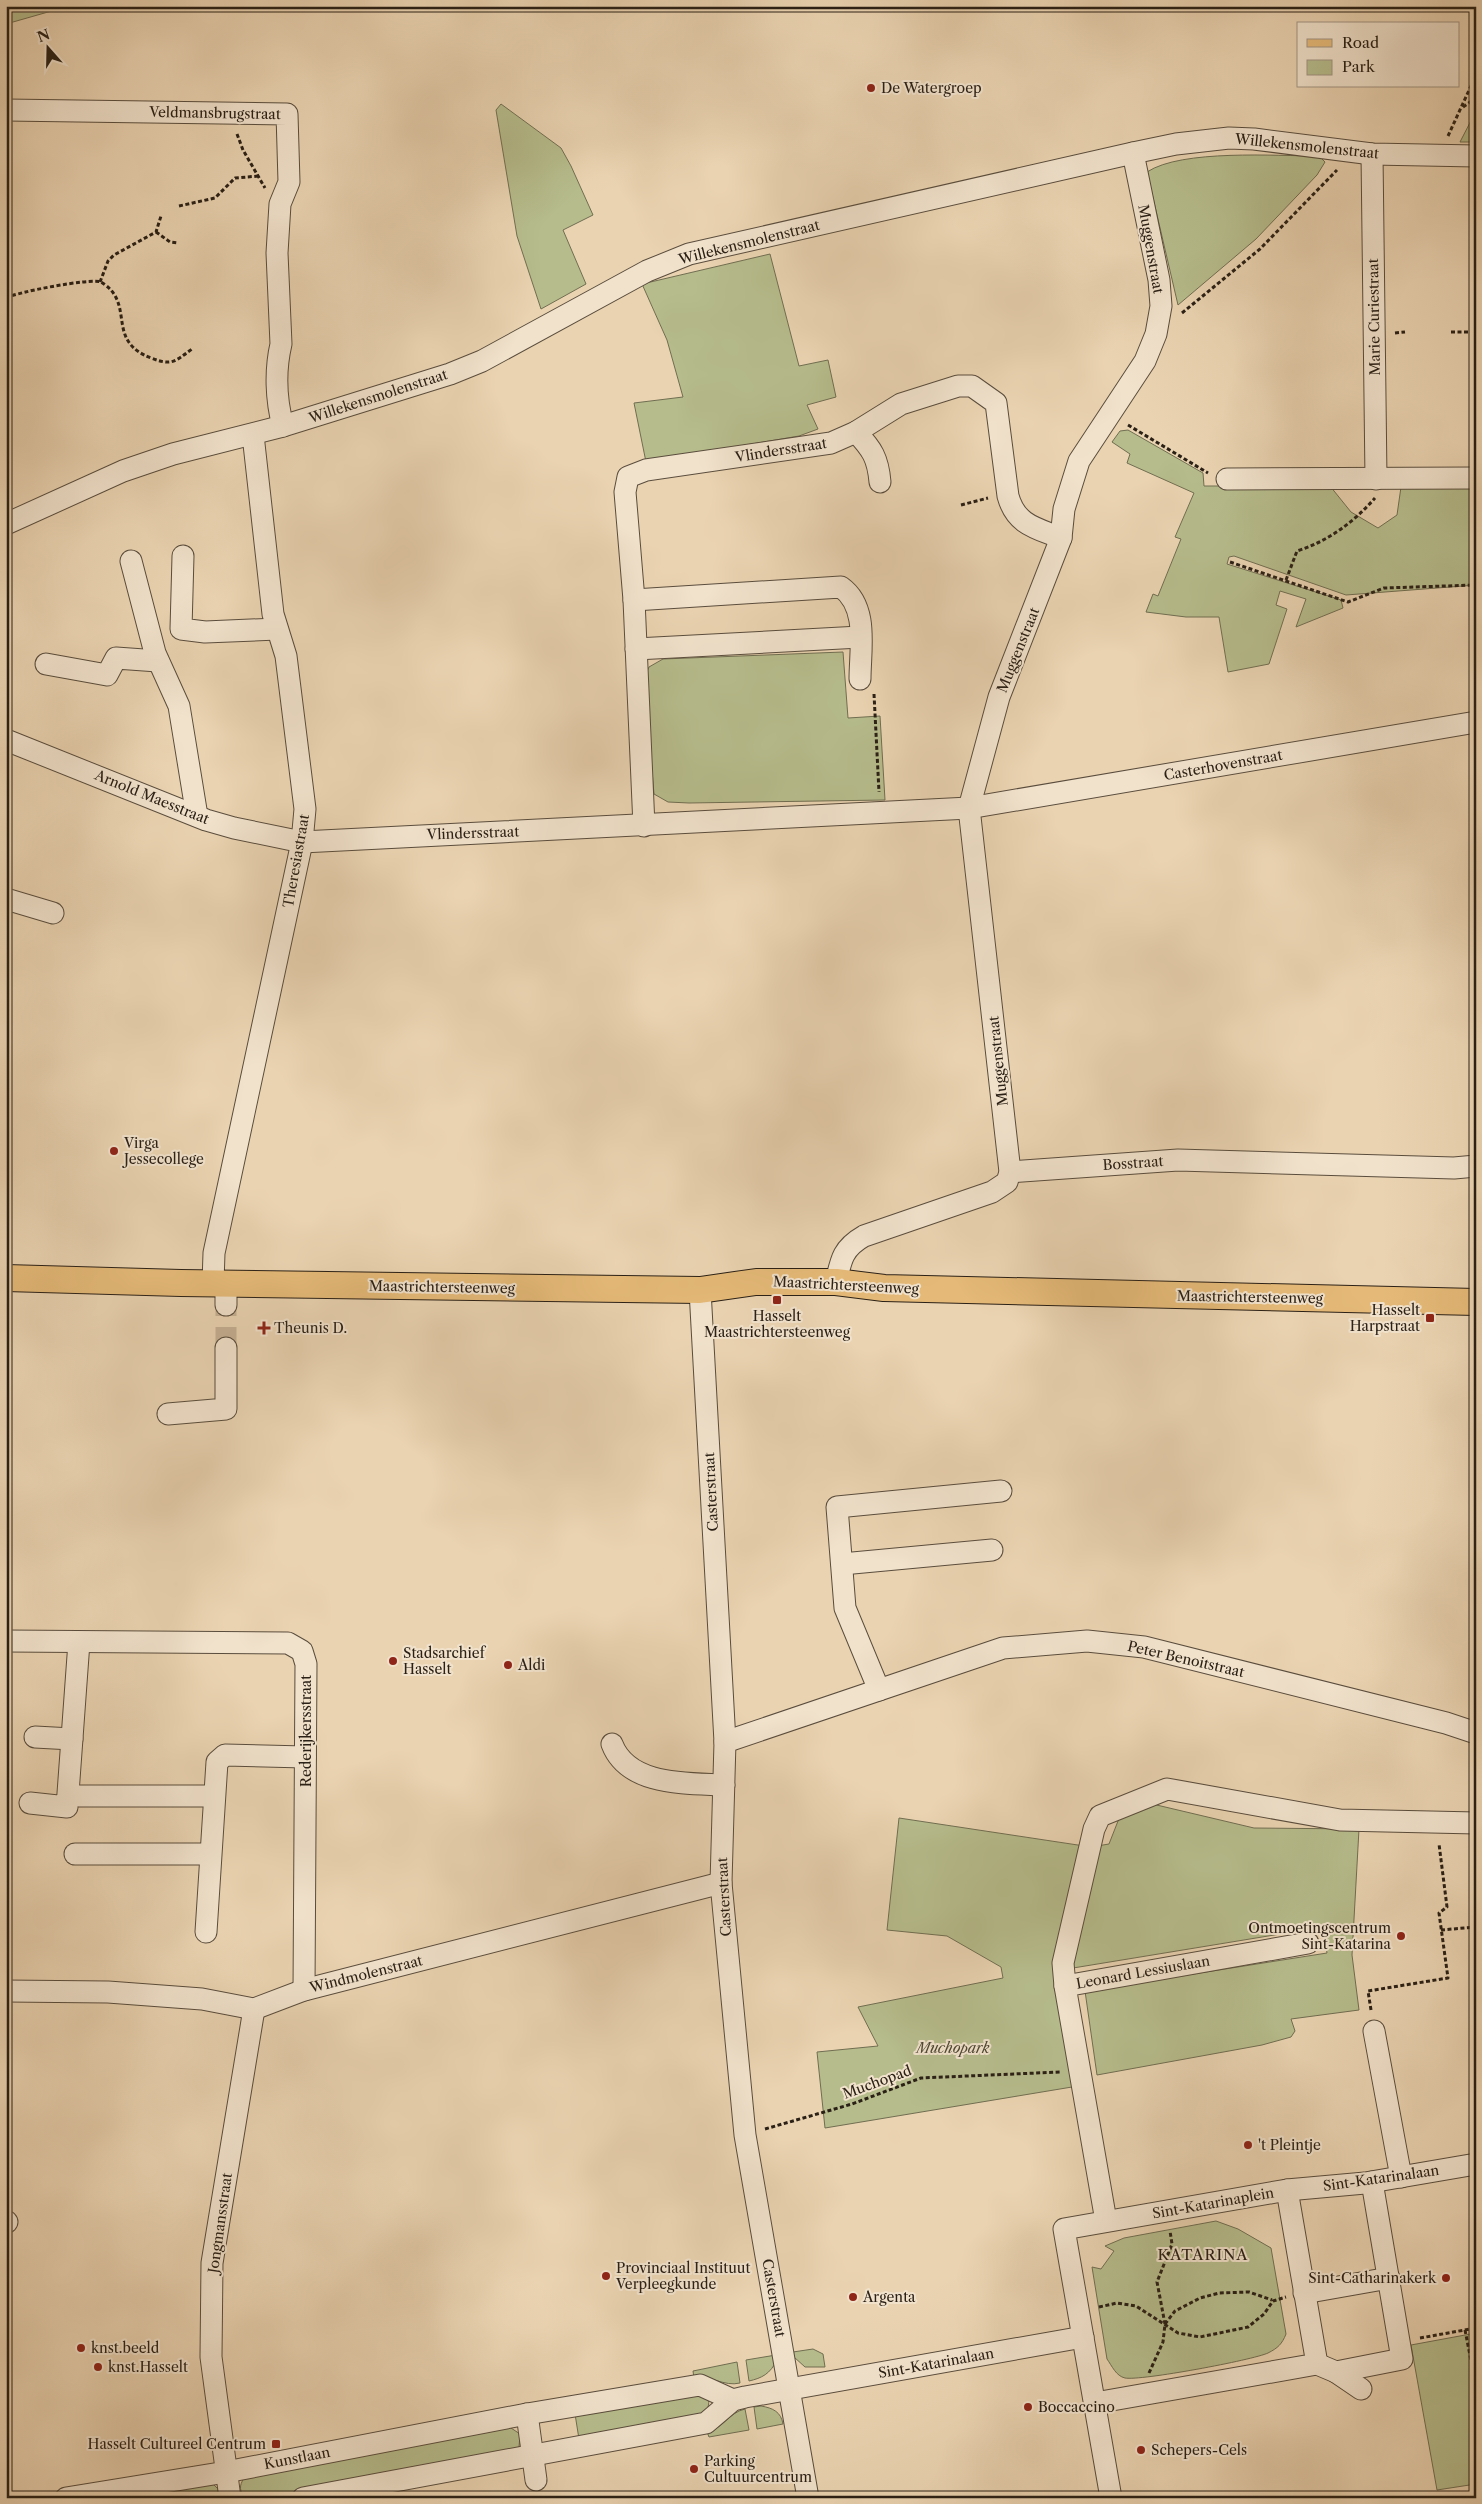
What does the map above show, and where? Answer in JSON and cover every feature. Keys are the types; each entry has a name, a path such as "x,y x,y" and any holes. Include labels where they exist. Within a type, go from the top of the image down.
{"main road":[{"name":"Maastrichtersteenweg","path":"6,1278 222,1290 700,1290 756,1282 836,1282 884,1288 1476,1302"}],"street":[{"name":"Veldmansbrugstraat","path":"6,110 287,114 289,182 280,204 277,253 281,344 278,358 278,408 284,426"},
{"name":"Willekensmolenstraat","path":"6,524 123,471 173,454 254,435 450,374 482,361 647,271 689,254 1176,144 1229,138 1254,139 1363,153 1445,157 1476,156"},
{"name":"Muggenstraat","path":"1010,1172 970,808 999,697 1061,538 1064,509 1079,461 1145,360 1156,334 1161,306 1159,280 1133,153"},
{"name":"Marie Curiestraat","path":"1363,153 1384,479"},
{"name":"Vlindersstraat","path":"644,826 634,600 625,492 628,477 646,470 831,443 856,432 901,404 958,386 972,386 996,403 1008,496 1012,509 1018,518 1061,538"},
{"path":"856,432 868,445 878,463 880,482"},
{"name":"Theresiastraat","path":"222,1290 214,1253 302,842 306,809 286,656 273,614 254,435"},
{"path":"1227,479 1476,478"},
{"path":"183,556 181,629 205,632 277,629"},
{"path":"131,561 158,661 179,706 196,816"},
{"path":"634,600 841,587 854,598 859,609 860,679"},
{"path":"636,649 860,636"},
{"path":"46,664 107,675 116,658 158,661"},
{"name":"Casterhovenstraat","path":"970,808 1476,722"},
{"name":"Arnold Maesstraat","path":"6,740 196,816 234,828 302,842"},
{"name":"Vlindersstraat","path":"302,842 970,808"},
{"path":"6,899 52,913"},
{"name":"Bosstraat","path":"1010,1172 1178,1160 1454,1168 1476,1166"},
{"path":"836,1282 843,1256 851,1244 864,1236 992,1192 1007,1182 1010,1172"},
{"name":"Casterstraat","path":"700,1290 725,1742 721,1883 745,2135 808,2498"},
{"path":"168,1414 226,1409 226,1348"},
{"path":"879,1690 845,1608 837,1507 1001,1491"},
{"path":"842,1564 992,1550"},
{"name":"Rederijkersstraat","path":"6,1641 288,1643 302,1651 306,1664 304,1990"},
{"name":"Peter Benoitstraat","path":"725,1742 1003,1648 1087,1641 1144,1647 1446,1723 1476,1733"},
{"path":"30,1803 67,1807 79,1642"},
{"path":"35,1737 72,1739"},
{"path":"612,1744 616,1756 630,1768 647,1777 724,1785"},
{"path":"206,1932 209,1854 217,1762 225,1755 305,1757"},
{"path":"1065,1986 1063,1963 1094,1829 1100,1816 1167,1789 1340,1820 1476,1822"},
{"path":"79,1796 214,1796"},
{"path":"75,1854 209,1854"},
{"name":"Windmolenstraat","path":"254,2009 304,1990 721,1883"},
{"name":"Leonard Lessiuslaan","path":"1106,2221 1065,1986 1308,1943"},
{"path":"6,1991 126,1993 202,1999 254,2009"},
{"name":"Jongmansstraat","path":"230,2498 211,2358 212,2263 254,2009"},
{"path":"1374,2031 1401,2177"},
{"name":"Sint-Katarinalaan","path":"1286,2190 1372,2182 1476,2164"},
{"path":"1095,2403 1148,2393 1402,2359 1372,2182"},
{"name":"Sint-Katarinaplein","path":"1111,2498 1064,2229 1286,2190 1304,2293 1326,2368"},
{"path":"1304,2293 1389,2278"},
{"name":"Sint-Katarinalaan","path":"788,2389 1083,2337"},
{"path":"1326,2368 1361,2389"},
{"name":"Kunstlaan","path":"66,2498 226,2472 527,2414 700,2384 733,2400"},
{"path":"303,2498 391,2490 534,2456 706,2423 733,2400 788,2389"},
{"path":"527,2414 536,2480"}],"path":[{"path":"1445,157 1445,143 1476,75"},
{"path":"1462,107 1476,98"},
{"path":"215,113 238,135 243,150 259,176 268,197 280,204"},
{"path":"1156,334 1260,249 1363,153"},
{"path":"179,206 215,198 235,178 259,176"},
{"path":"100,282 108,262 114,255 156,232 161,216"},
{"path":"156,232 170,242 178,243"},
{"path":"6,298 71,283 100,282 110,289 116,301 124,335 130,344 144,355 165,363 174,362 192,349"},
{"path":"1451,332 1476,332"},
{"path":"1110,414 1208,473 1227,479"},
{"path":"1286,580 1296,551 1321,543 1359,516 1384,479"},
{"path":"961,505 1008,496"},
{"path":"1230,562 1348,602 1384,588 1476,585"},
{"path":"1374,2031 1368,1991 1448,1978 1439,1913 1447,1907 1438,1844 1448,1844"},
{"path":"1441,1930 1476,1927"},
{"name":"Muchopad","path":"745,2135 852,2104 921,2078 1080,2071"},
{"path":"1148,2393 1149,2368 1158,2356 1163,2342 1165,2324 1157,2282 1172,2244 1166,2211"},
{"path":"1165,2324 1176,2311 1200,2298 1219,2293 1248,2292 1273,2300 1304,2293"},
{"path":"1078,2311 1117,2303 1136,2306 1178,2333 1200,2337 1248,2327 1264,2314 1273,2300"},
{"path":"1400,2342 1476,2328"},
{"path":"1465,2330 1476,2386"}],"green space":[{"path":"6,6 69,6 6,24"},
{"path":"501,104 561,148 593,215 563,230 586,284 541,309 517,236 496,110"},
{"path":"1476,111 1473,142 1460,142"},
{"path":"1230,155 1319,156 1325,162 1317,175 1256,239 1178,305 1147,172 1163,165 1205,157"},
{"path":"770,254 799,366 828,360 836,397 807,405 818,429 799,436 646,462 634,403 683,397 667,340 642,284"},
{"path":"1128,430 1203,473 1204,486 1330,486 1351,512 1378,528 1397,515 1401,487 1476,487 1476,585 1346,595 1234,556 1229,557 1227,564 1341,600 1343,608 1296,627 1306,599 1280,591 1276,605 1287,609 1269,664 1228,672 1219,617 1186,617 1146,612 1153,594 1158,596 1181,539 1175,537 1194,493 1127,463 1130,454 1112,442 1120,431"},
{"path":"843,652 848,718 880,716 885,800 689,803 668,802 654,794 644,678 649,667 663,659"},
{"name":"Muchopark","path":"1127,1798 1254,1828 1359,1829 1352,1955 1359,2010 1291,2019 1295,2031 1291,2037 1262,2045 1097,2075 1085,1991 1327,1953 1323,1927 1067,1969 1072,2087 825,2128 817,2052 878,2046 858,2007 1003,1978 1001,1967 947,1936 887,1930 899,1818 1091,1847 1109,1844"},
{"path":"1216,2221 1238,2229 1271,2248 1286,2334 1283,2340 1268,2353 1242,2360 1152,2376 1122,2377 1114,2370 1107,2359 1092,2267 1101,2269 1114,2251 1105,2246 1124,2238"},
{"path":"1476,2333 1476,2484 1437,2490 1411,2345"},
{"path":"813,2349 823,2354 825,2367 805,2367 794,2357 793,2352"},
{"path":"776,2355 777,2360 768,2372 762,2377 749,2381 746,2360"},
{"path":"737,2362 740,2383 734,2384 706,2378 694,2378 693,2371"},
{"path":"696,2391 708,2397 708,2407 701,2415 579,2439 575,2414"},
{"path":"761,2406 776,2411 783,2424 757,2429 754,2407"},
{"path":"745,2409 749,2430 709,2437 707,2432"},
{"path":"508,2426 520,2434 519,2447 513,2453 269,2498 246,2498 241,2491 241,2484 244,2478"},
{"path":"213,2484 218,2489 220,2498 116,2498"}],"tunnel":[{"path":"226,1305 226,1348"}],"place":[{"name":"De Watergroep","path":"871,88"},
{"name":"Virga Jessecollege","path":"114,1151"},
{"name":"Hasselt Maastrichtersteenweg","path":"777,1300"},
{"name":"Hasselt Harpstraat","path":"1430,1318"},
{"name":"Theunis D.","path":"264,1328"},
{"name":"Stadsarchief Hasselt","path":"393,1661"},
{"name":"Aldi","path":"508,1665"},
{"name":"Ontmoetingscentrum Sint-Katarina","path":"1401,1936"},
{"name":"'t Pleintje","path":"1248,2145"},
{"name":"Provinciaal Instituut Verpleegkunde","path":"606,2276"},
{"name":"Sint-Catharinakerk","path":"1446,2278"},
{"name":"Argenta","path":"853,2297"},
{"name":"knst.beeld","path":"81,2348"},
{"name":"knst.Hasselt","path":"98,2367"},
{"name":"Boccaccino","path":"1028,2407"},
{"name":"Hasselt Cultureel Centrum","path":"276,2444"},
{"name":"Schepers-Cels","path":"1141,2450"},
{"name":"Parking Cultuurcentrum","path":"694,2469"}],"district":[{"name":"KATARINA","path":"1203,2254"}]}
